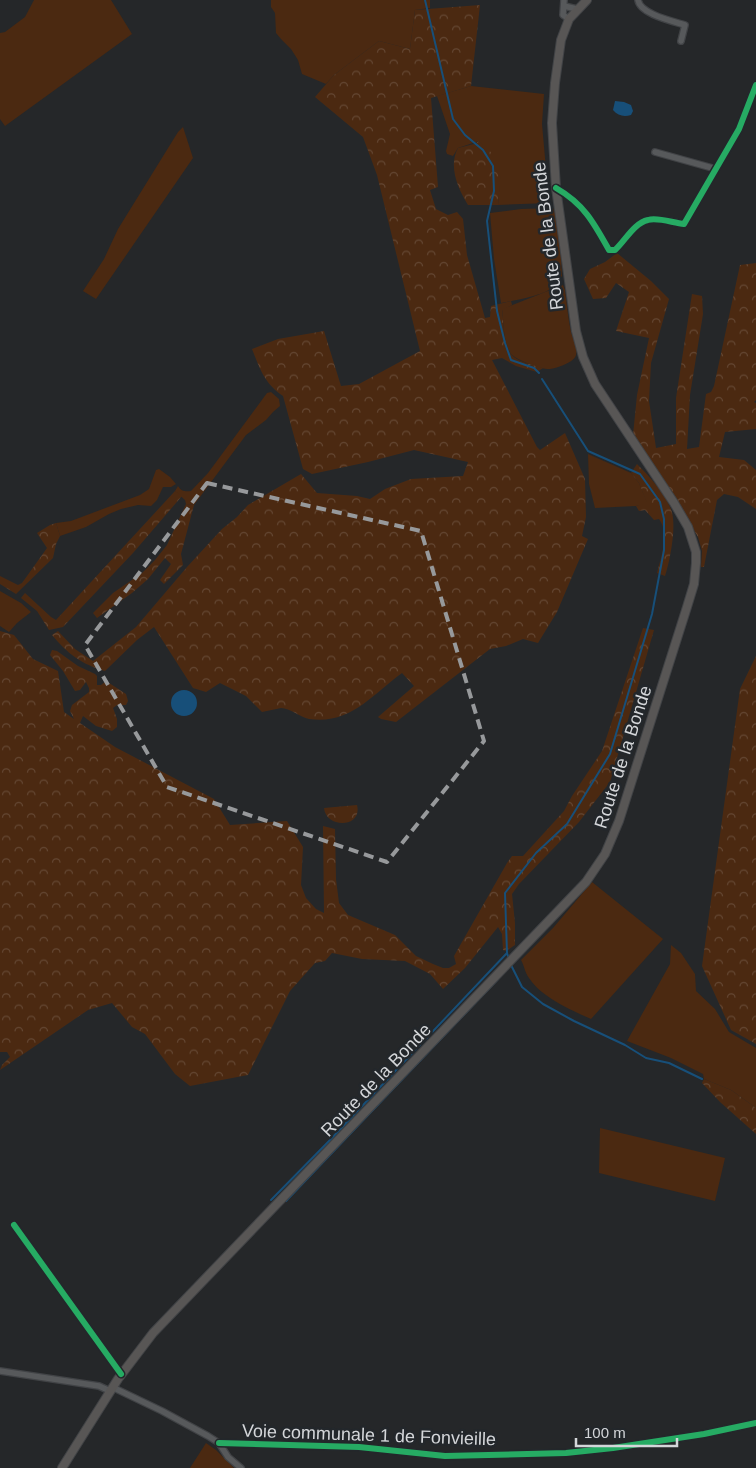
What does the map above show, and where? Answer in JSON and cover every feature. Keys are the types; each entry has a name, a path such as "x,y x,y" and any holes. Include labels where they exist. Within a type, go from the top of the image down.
{"main road":[{"name":"Route de la Bonde","path":"62,1468 111,1389 153,1333 586,882 605,854 622,812 688,608 696,572 696,552 688,527 674,503 595,384 583,358 576,331 556,188 553,150 553,107 559,53 564,31 569,19 587,0"}],"street":[{"path":"638,0 638,4 644,10 685,25 681,41"},
{"path":"569,19 563,15 564,3 577,9"},
{"path":"556,188 570,196 584,209 609,250 615,250 636,226 646,220 657,219 684,224 739,130 756,85"},
{"path":"655,152 716,169"},
{"path":"14,1226 120,1376"},
{"path":"0,1371 111,1389 192,1426 219,1443 228,1457 241,1468"},
{"name":"Voie communale 1 de Fonvieille","path":"219,1443 360,1446 445,1456 566,1453 704,1434 756,1423"}],"highlighted area":[{"path":"207,483 421,531 484,741 387,862 167,787 85,645"}],"green space":[{"path":"34,0 111,0 132,34 5,126 0,119 0,33 5,32 25,17"},
{"path":"271,0 430,0 430,8 415,10 410,49 379,41 334,75 326,84 302,74 298,60 291,49 276,33 275,13 271,7"},
{"path":"480,5 471,86 431,98 438,187 430,190 436,209 448,215 457,212 463,219 467,255 485,318 490,317 491,306 511,301 512,305 502,310 508,349 516,359 543,368 537,372 516,366 502,358 492,360 537,447 540,450 565,433 585,479 586,517 582,536 588,539 557,612 538,643 523,639 506,646 490,649 396,722 378,717 414,686 402,673 349,713 324,720 309,719 284,708 262,712 246,696 220,683 206,692 193,688 154,627 137,640 105,671 82,662 69,653 52,635 58,631 75,649 93,661 136,627 187,567 222,529 248,505 301,474 317,493 357,496 370,499 385,489 411,479 463,476 468,462 414,450 312,474 303,469 283,396 267,381 252,349 278,339 324,331 341,386 359,384 420,351 377,175 363,137 315,97 334,75 379,41 410,49 415,10"},
{"path":"471,86 544,94 542,124 549,203 498,205 501,166 479,141 458,148 453,156 447,154 450,134 437,96"},
{"path":"183,127 193,158 96,299 83,291 104,259 118,229 178,132"},
{"path":"479,141 502,166 498,205 468,205 456,177 454,162 458,148"},
{"path":"553,208 559,231 562,276 555,286 544,292 501,303 494,259 490,213 521,209"},
{"path":"617,253 651,281 669,299 651,363 649,401 656,448 676,444 676,398 692,294 702,296 703,314 690,395 687,449 699,447 706,394 711,392 714,386 740,265 756,263 756,400 754,402 756,403 756,429 725,432 719,457 744,460 756,470 756,509 738,497 724,494 717,500 704,567 701,567 702,551 698,537 667,485 633,435 637,395 649,338 616,331 629,292 616,283 606,298 593,299 584,279 590,269 605,262"},
{"path":"563,285 570,327 576,349 575,358 565,364 547,369 524,362 511,354 506,345 502,309"},
{"path":"271,392 279,399 280,406 266,420 246,435 194,505 186,504 185,500 175,491 178,486 183,491 191,491 208,473 267,393"},
{"path":"588,454 631,473 639,483 648,504 595,508 589,484"},
{"path":"637,464 660,490 672,514 672,541 665,576 657,573 664,545 662,525 659,519 654,520 645,510 639,511 636,506 647,503 639,483 631,473"},
{"path":"159,469 176,484 171,487 163,487 157,500 151,506 138,505 121,509 86,527 60,536 56,523 71,521 140,495 149,489 156,470"},
{"path":"175,491 182,496 133,553 63,627 49,630 37,611 21,598 25,593 56,620"},
{"path":"186,504 194,505 181,554 183,565 164,584 160,580 171,564 165,558 148,579 97,618 93,613 113,593 142,573 167,545"},
{"path":"56,523 60,536 53,558 16,594 0,584 0,576 18,585 22,583 47,548 37,533"},
{"path":"0,591 21,603 31,612 9,632 0,626"},
{"path":"643,628 654,630 610,782 579,822 519,884 512,894 515,945 506,951 503,950 502,934 498,927 465,968 443,989 430,974 405,961 362,959 332,953 325,961 315,963 290,991 248,1075 190,1086 175,1074 145,1034 132,1027 112,1003 88,1010 0,1070 10,1057 7,1052 0,1052 0,631 14,635 33,659 58,671 64,712 74,719 70,711 72,705 89,692 89,688 86,682 80,690 75,691 63,671 50,655 52,650 57,651 78,666 95,674 97,676 97,685 101,685 106,681 126,694 128,701 126,705 117,705 113,708 117,719 117,727 112,731 96,726 83,716 80,723 115,747 214,799 230,825 287,821 303,847 301,885 306,898 316,909 324,913 323,826 335,829 336,879 339,903 348,915 395,935 416,956 443,968 449,968 456,964 454,956 507,863 512,856 523,856 564,811 602,751"},
{"path":"756,656 756,1044 731,1030 702,966 740,689"},
{"path":"357,805 355,818 350,822 344,823 331,820 326,815 324,808"},
{"path":"592,882 663,939 591,1019 557,1002 541,991 528,976 521,960 553,928"},
{"path":"671,945 681,953 695,974 696,991 715,1009 729,1032 756,1048 756,1108 731,1090 704,1079 703,1074 671,1058 627,1041 670,964"},
{"path":"704,1079 731,1090 756,1108 756,1134 702,1083"},
{"path":"600,1128 725,1158 715,1201 599,1173"},
{"path":"206,1443 216,1450 234,1468 190,1468"}],"water":[{"path":"615,101 631,105 633,111 631,115 617,114 613,110"},
{"path":"184,690 193,694 197,703 193,712 184,716 175,712 171,703 175,694"}],"waterway":[{"path":"425,0 453,119 465,135 483,150 493,166 494,191 487,221 497,311 505,343 511,360 534,368 539,373"},
{"path":"509,959 507,953 505,893 536,853 567,824 610,754 652,614 664,550 664,519 660,502 640,474 588,451 542,379"},
{"path":"271,1200 507,953"},
{"path":"510,963 522,987 543,1004 625,1045 646,1058 669,1063 702,1079"},
{"path":"286,1201 498,979"}],"cycle path":[{"path":"556,188 566,194 587,215 609,250 615,250 634,228 648,220 684,224 739,129 756,85"},
{"path":"14,1225 121,1374"},
{"path":"219,1443 359,1447 445,1456 566,1453 704,1434 756,1423"}]}
